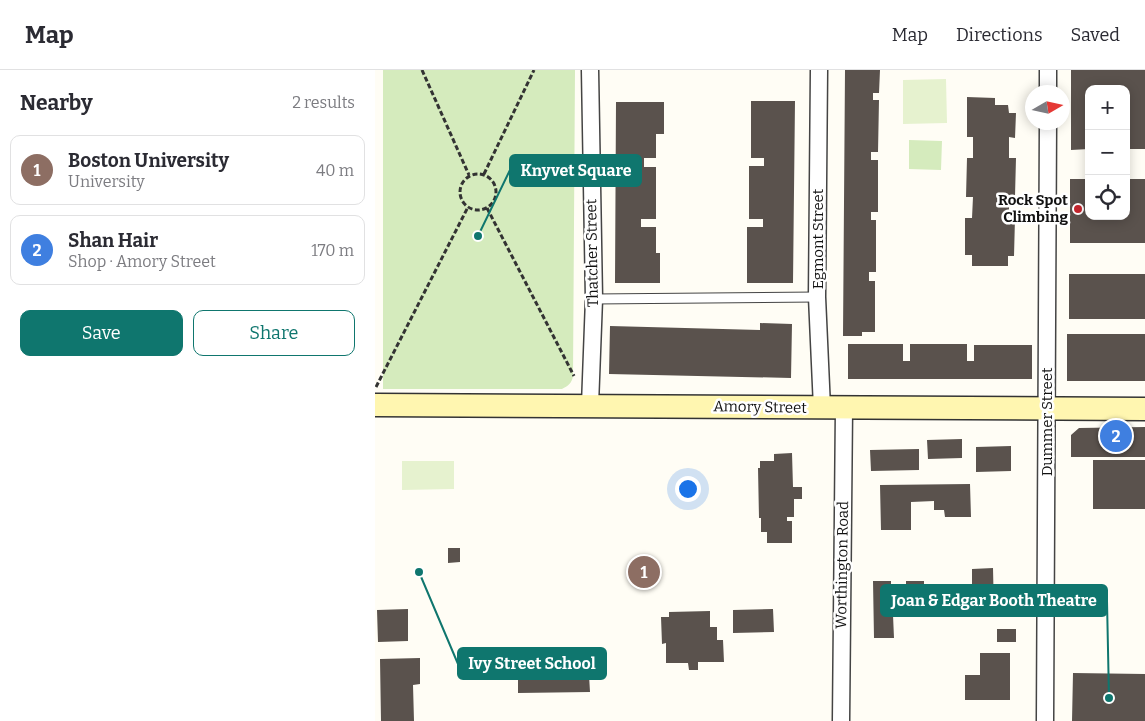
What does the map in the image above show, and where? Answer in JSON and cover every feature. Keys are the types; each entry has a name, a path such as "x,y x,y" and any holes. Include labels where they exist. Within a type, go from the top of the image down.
{"street":[{"name":"Thatcher Street","path":"590,70 593,299 590,405"},
{"name":"Egmont Street","path":"819,70 817,297 822,408"},
{"path":"1048,70 1048,85"},
{"name":"Dummer Street","path":"1045,721 1049,130"},
{"name":"Amory Street","path":"375,405 1145,409"},
{"name":"Worthington Road","path":"841,721 844,408"}],"lane":[{"path":"593,299 817,297"}],"path":[{"path":"422,70 469,175"},
{"path":"484,174 534,70"},
{"path":"484,174 492,179 497,191 495,199 487,208 481,210 468,208 460,198 461,184 469,175 484,174"},
{"path":"375,390 468,208"},
{"path":"487,208 590,405"}],"green space":[{"path":"383,70 575,70 573,376 571,382 564,388 383,389"},
{"path":"946,79 947,123 903,124 903,80"},
{"path":"909,140 942,141 941,170 909,169"},
{"path":"402,461 454,461 454,489 402,490"}],"building":[{"path":"845,70 880,70 879,93 873,93 873,100 879,100 878,152 871,152 871,160 878,160 878,212 871,212 871,220 876,220 876,272 869,272 869,281 875,281 875,332 862,332 862,336 843,336"},
{"path":"1071,70 1145,70 1145,149 1130,149 1130,85 1085,85 1085,149 1071,150"},
{"path":"967,97 995,98 995,105 1008,105 1009,113 1016,113 1015,138 1009,137 1009,158 1016,158 1015,196 1009,196 1009,218 1015,218 1014,256 1008,256 1008,266 972,266 972,255 965,255 965,218 972,218 973,197 966,197 967,158 973,158 973,137 967,137"},
{"path":"751,101 795,101 793,283 747,283 747,227 763,227 763,219 749,219 749,166 764,166 764,158 751,158"},
{"path":"616,102 664,102 664,134 656,134 656,158 644,158 644,167 656,167 656,219 641,219 641,227 656,227 656,253 660,253 660,283 615,283"},
{"path":"1070,179 1085,179 1085,220 1130,220 1130,179 1145,179 1145,243 1070,243"},
{"path":"1069,274 1145,274 1145,319 1069,319"},
{"path":"760,323 792,324 791,378 609,374 610,326 760,330"},
{"path":"1067,334 1145,334 1145,381 1067,381"},
{"path":"848,344 903,344 903,361 910,361 910,344 967,344 967,361 974,361 974,345 1032,345 1032,379 848,379"},
{"path":"1145,427 1145,457 1071,457 1071,435 1079,428"},
{"path":"962,439 962,458 928,459 927,440"},
{"path":"1011,446 1011,471 976,472 976,447"},
{"path":"919,449 919,470 871,471 870,450"},
{"path":"792,453 793,487 802,487 802,499 794,499 794,517 787,517 787,521 792,521 792,543 767,543 767,532 761,532 761,518 759,518 758,468 760,468 760,461 774,461 774,454"},
{"path":"1093,460 1145,460 1145,509 1093,509"},
{"path":"970,484 971,517 945,517 944,510 934,510 934,501 911,502 911,530 881,530 880,485"},
{"path":"448,548 460,548 460,562 448,563"},
{"path":"993,568 994,613 972,613 972,569"},
{"path":"873,581 891,581 891,594 906,593 906,581 924,581 924,615 893,615 894,638 874,638"},
{"path":"408,609 408,641 378,642 377,610"},
{"path":"773,609 774,632 733,633 733,610"},
{"path":"710,611 710,627 717,627 717,640 723,640 724,662 698,662 698,670 689,670 688,663 666,663 666,643 662,644 661,617 669,617 669,612"},
{"path":"997,629 1016,629 1016,642 997,642"},
{"path":"980,653 1010,653 1010,700 965,700 965,675 980,675"},
{"path":"420,658 420,684 413,685 414,721 381,721 380,659"},
{"path":"545,663 549,663 552,667 553,679 566,679 566,676 589,675 590,692 518,693 518,667 543,667"},
{"path":"1073,673 1145,674 1145,721 1072,721"}],"place":[{"name":"Rock Spot Climbing","path":"1078,209"},
{"name":"Knyvet Square","path":"478,236"},
{"name":"Shan Hair","path":"1116,436"},
{"name":"Ivy Street School","path":"419,572"},
{"name":"Boston University","path":"644,572"},
{"name":"Joan & Edgar Booth Theatre","path":"1109,698"}]}
